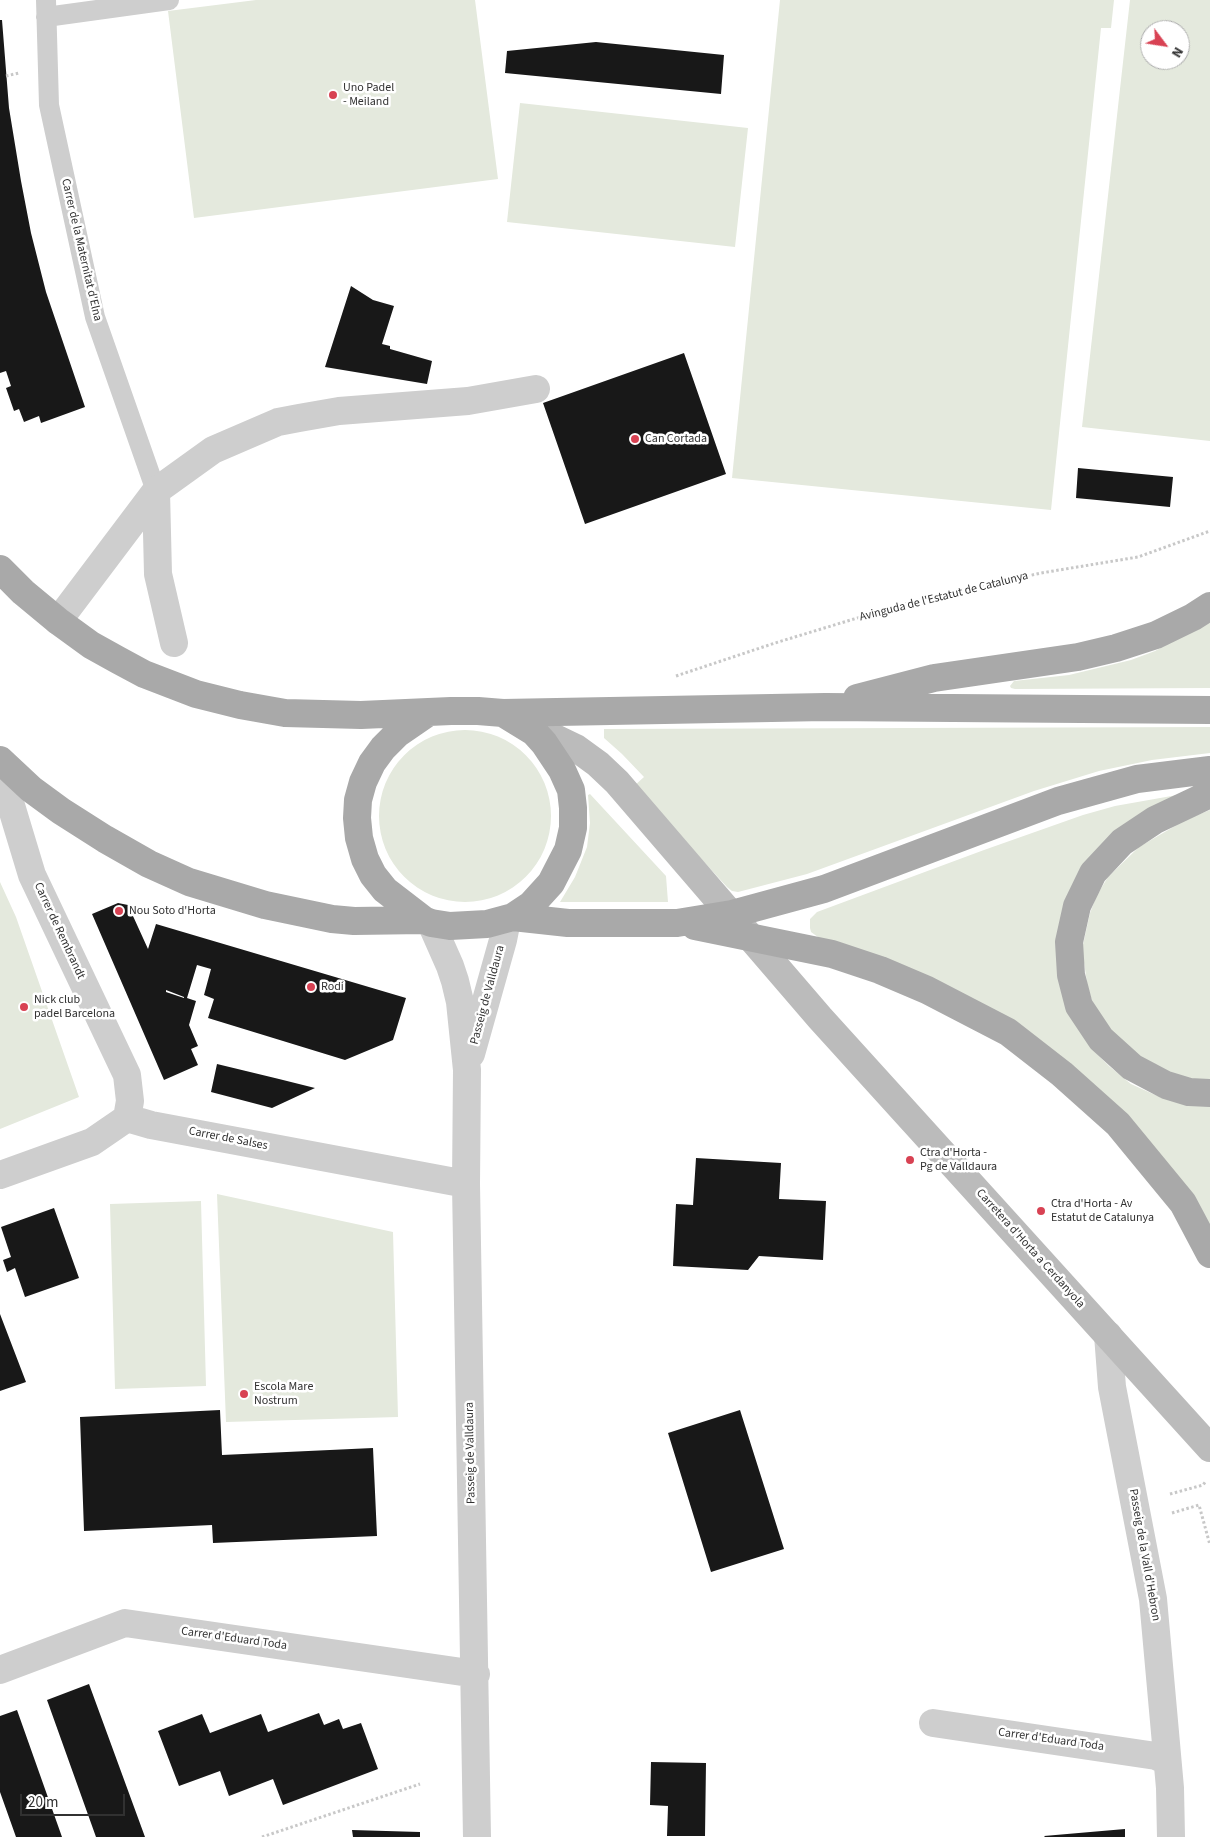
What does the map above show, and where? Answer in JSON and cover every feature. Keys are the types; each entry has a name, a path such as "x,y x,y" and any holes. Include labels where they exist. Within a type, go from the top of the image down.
{"main road":[{"path":"0,569 23,592 58,621 91,645 118,660 152,677 196,694 286,713 361,715 478,711 503,713 824,707 1210,710"},
{"path":"824,707 934,678 1078,657 1116,648 1156,634 1193,617 1210,606"},
{"path":"428,922 385,890 373,875 359,838 357,818 358,800 363,782 372,763 397,734 429,712"},
{"path":"0,760 30,789 68,816 149,864 189,882 265,905 332,919 428,922 450,926 472,926 510,918 531,906 541,896 561,866 568,850 573,828 571,790 552,752 534,732 503,713"},
{"path":"510,918 568,923 677,923 732,914 824,888 1058,800 1137,779 1210,770"},
{"path":"1210,794 1155,820 1116,848 1093,873 1077,906 1069,942 1071,975 1079,1006 1101,1039 1132,1067 1166,1085 1189,1092 1210,1094"},
{"path":"677,923 832,954 880,970 927,990 1008,1032 1062,1074 1118,1124 1183,1203 1210,1254"}],"street":[{"path":"58,621 156,491 213,450 278,422 339,411 468,401 536,389"},
{"path":"156,491 158,574 174,643"},
{"path":"503,713 554,736 598,764 630,797 750,937"},
{"name":"Carrer de Rembrandt","path":"0,769 32,875 127,1075 130,1101 126,1118"},
{"name":"Passeig de Valldaura","path":"467,1070 510,918"},
{"name":"Passeig de Valldaura","path":"428,922 450,966 455,981 460,1002 467,1070 466,1184 478,1837"},
{"name":"Carretera d'Horta a Cerdanyola","path":"750,937 814,1011 1210,1448"},
{"path":"0,1175 92,1142 126,1118"},
{"name":"Carrer de Salses","path":"126,1118 466,1184"},
{"name":"Passeig de la Vall d'Hebron","path":"1108,1335 1112,1387 1154,1599 1171,1837"},
{"name":"Carrer d'Eduard Toda","path":"0,1670 126,1622 476,1674"},
{"name":"Carrer d'Eduard Toda","path":"933,1723 1156,1756 1167,1761"}],"lane":[{"path":"46,8 168,0"},
{"name":"Carrer de la Maternitat d'Elna","path":"46,8 49,105 95,317 156,491"}],"path":[{"path":"6,76 25,72"},
{"name":"Avinguda de l'Estatut de Catalunya","path":"669,678 900,605 1041,573 1138,557 1210,531"},
{"path":"1170,1494 1203,1485 1206,1481"},
{"path":"1172,1513 1199,1505 1210,1545"},
{"path":"262,1837 420,1784"}],"shaded area":[{"name":"Uno Padel - Meiland","path":"256,0 475,0 498,179 194,218 168,11"},
{"path":"780,0 1114,0 1111,28 1101,28 1051,510 732,478"},
{"path":"1130,0 1210,0 1210,441 1082,427"},
{"path":"520,103 748,128 735,247 507,222"},
{"path":"1210,621 1210,688 1015,689 1010,686 1014,681 1069,675 1131,660 1155,651"},
{"path":"1210,727 1210,753 1152,760 1099,771 1034,791 807,874 738,892 732,891 727,887 634,786 644,777 604,738 604,729"},
{"path":"473,730 490,733 506,740 520,749 532,761 548,791 551,816 550,833 545,849 532,871 520,883 490,899 457,902 440,899 424,892 410,883 398,871 382,841 379,808 382,791 389,775 398,761 410,749 440,733"},
{"path":"590,794 666,876 668,902 560,902 575,877 587,847 590,823 588,795"},
{"path":"1177,795 1074,888 1093,1050 1131,1084 1168,1100 1210,1106 1210,1226 1093,1084 818,937 811,932 810,928 810,919 817,912 984,850 1083,815 1115,806"},
{"path":"1210,810 1210,1083 1169,1076 1122,1047 1095,1009 1088,989 1082,949 1090,913 1097,895 1108,877 1139,847 1187,819"},
{"name":"Nick club padel Barcelona","path":"0,882 16,917 79,1097 0,1129"},
{"path":"217,1194 393,1232 398,1417 226,1422"},
{"path":"201,1201 206,1386 115,1389 110,1204"}],"building":[{"path":"0,20 2,20 9,108 31,233 46,292 85,407 41,423 39,416 24,422 19,409 14,411 6,388 11,386 6,371 0,373"},
{"path":"596,42 724,55 721,94 505,73 507,51"},
{"path":"351,286 373,300 394,306 382,344 390,346 390,349 432,361 427,384 325,367"},
{"name":"Can Cortada","path":"684,353 726,474 585,524 543,403"},
{"path":"1078,468 1173,477 1170,507 1076,498"},
{"path":"118,903 128,905 148,949 156,924 406,998 393,1040 345,1060 208,1018 214,999 204,995 211,969 197,965 187,998 196,1001 189,1025 198,1046 191,1049 198,1065 164,1080 92,914","holes":["166,990 184,997 166,992"]},
{"path":"217,1064 315,1088 272,1108 211,1092"},
{"path":"696,1158 781,1163 779,1199 826,1201 823,1260 759,1256 748,1270 673,1266 676,1204 693,1205"},
{"path":"54,1208 79,1278 25,1297 15,1268 7,1272 3,1260 11,1257 1,1227"},
{"path":"0,1314 26,1382 0,1391"},
{"path":"220,1410 222,1455 373,1448 377,1536 213,1543 212,1525 84,1531 80,1417"},
{"path":"740,1410 784,1549 711,1572 668,1433"},
{"path":"89,1684 145,1837 96,1837 47,1700"},
{"path":"17,1710 62,1837 16,1837 0,1792 0,1716"},
{"path":"319,1713 324,1725 339,1719 343,1729 361,1723 378,1769 283,1805 273,1779 229,1796 220,1771 179,1786 158,1731 202,1714 210,1733 261,1714 268,1732"},
{"path":"651,1762 706,1763 705,1836 667,1836 668,1806 650,1805"},
{"path":"1125,1829 1125,1837 1044,1836"},
{"path":"352,1830 420,1832 420,1837 353,1837"}],"place":[{"name":"Uno Padel - Meiland","path":"333,95"},
{"name":"Can Cortada","path":"635,439"},
{"name":"Nou Soto d'Horta","path":"119,911"},
{"name":"Rodi","path":"311,987"},
{"name":"Nick club padel Barcelona","path":"24,1007"},
{"name":"Ctra d'Horta - Pg de Valldaura","path":"910,1160"},
{"name":"Ctra d'Horta - Av Estatut de Catalunya","path":"1041,1211"},
{"name":"Escola Mare Nostrum","path":"244,1394"}]}
